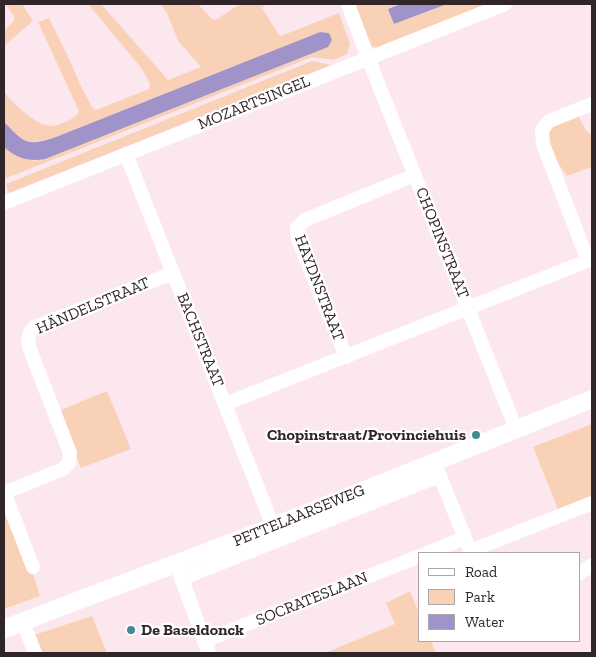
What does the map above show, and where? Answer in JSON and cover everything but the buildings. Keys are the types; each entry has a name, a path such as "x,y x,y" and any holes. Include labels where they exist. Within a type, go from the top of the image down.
{"street":[{"name":"CHOPINSTRAAT","path":"348,4 516,429"},
{"name":"MOZARTSINGEL","path":"4,203 505,4"},
{"path":"225,404 590,260 543,144 542,130 549,121 592,104"},
{"name":"BACHSTRAAT","path":"126,154 272,527"},
{"name":"HAYDNSTRAAT","path":"346,357 298,239 297,228 305,220 415,175"},
{"name":"HÄNDELSTRAAT","path":"4,492 63,469 69,463 70,453 27,341 30,330 173,273"},
{"name":"PETTELAARSEWEG","path":"4,629 179,572 272,527 437,470 516,429 592,399"},
{"path":"437,470 469,547"},
{"name":"PETTELAARSEWEG","path":"179,572 191,575 429,480 437,470"},
{"path":"4,492 34,567"},
{"path":"434,552 469,547 592,503"},
{"name":"SOCRATESLAAN","path":"207,647 418,557"},
{"path":"581,572 592,565"},
{"path":"179,572 207,647"},
{"path":"23,622 35,653"}],"green space":[{"path":"5,4 22,4 33,21 4,46 4,31 14,21 14,16"},
{"path":"88,4 101,4 168,80 201,67 178,41 167,13 160,4 198,4 214,20 237,6 267,4 262,8 281,36 339,13 350,44 347,54 333,60 312,57 4,179 4,147 16,156 35,161 329,33 320,32 56,137 38,142 22,139 4,122 4,92 26,114 46,125 54,126 74,117 79,111 38,22 49,18 93,109 96,110 149,89 150,84 142,69"},
{"path":"354,4 401,4 388,9 394,24 447,4 496,4 382,48 373,47 370,43"},
{"path":"312,61 331,65 9,193 6,184"},
{"path":"577,114 587,132 592,135 592,167 567,176 549,150 546,129"},
{"path":"107,391 131,449 81,468 58,411"},
{"path":"592,424 592,501 560,514 533,447"},
{"path":"4,504 40,596 4,609"},
{"path":"410,591 418,610 418,642 431,642 436,653 325,653 395,624 386,603"},
{"path":"92,616 107,653 41,653 34,635"}],"water":[{"path":"401,4 447,4 394,24 388,9"},
{"path":"320,32 329,33 332,40 328,47 45,159 23,158 13,154 4,147 4,122 22,139 32,142 46,140"}],"place":[{"name":"Chopinstraat/Provinciehuis","path":"476,435"},
{"name":"De Baseldonck","path":"131,630"}]}
